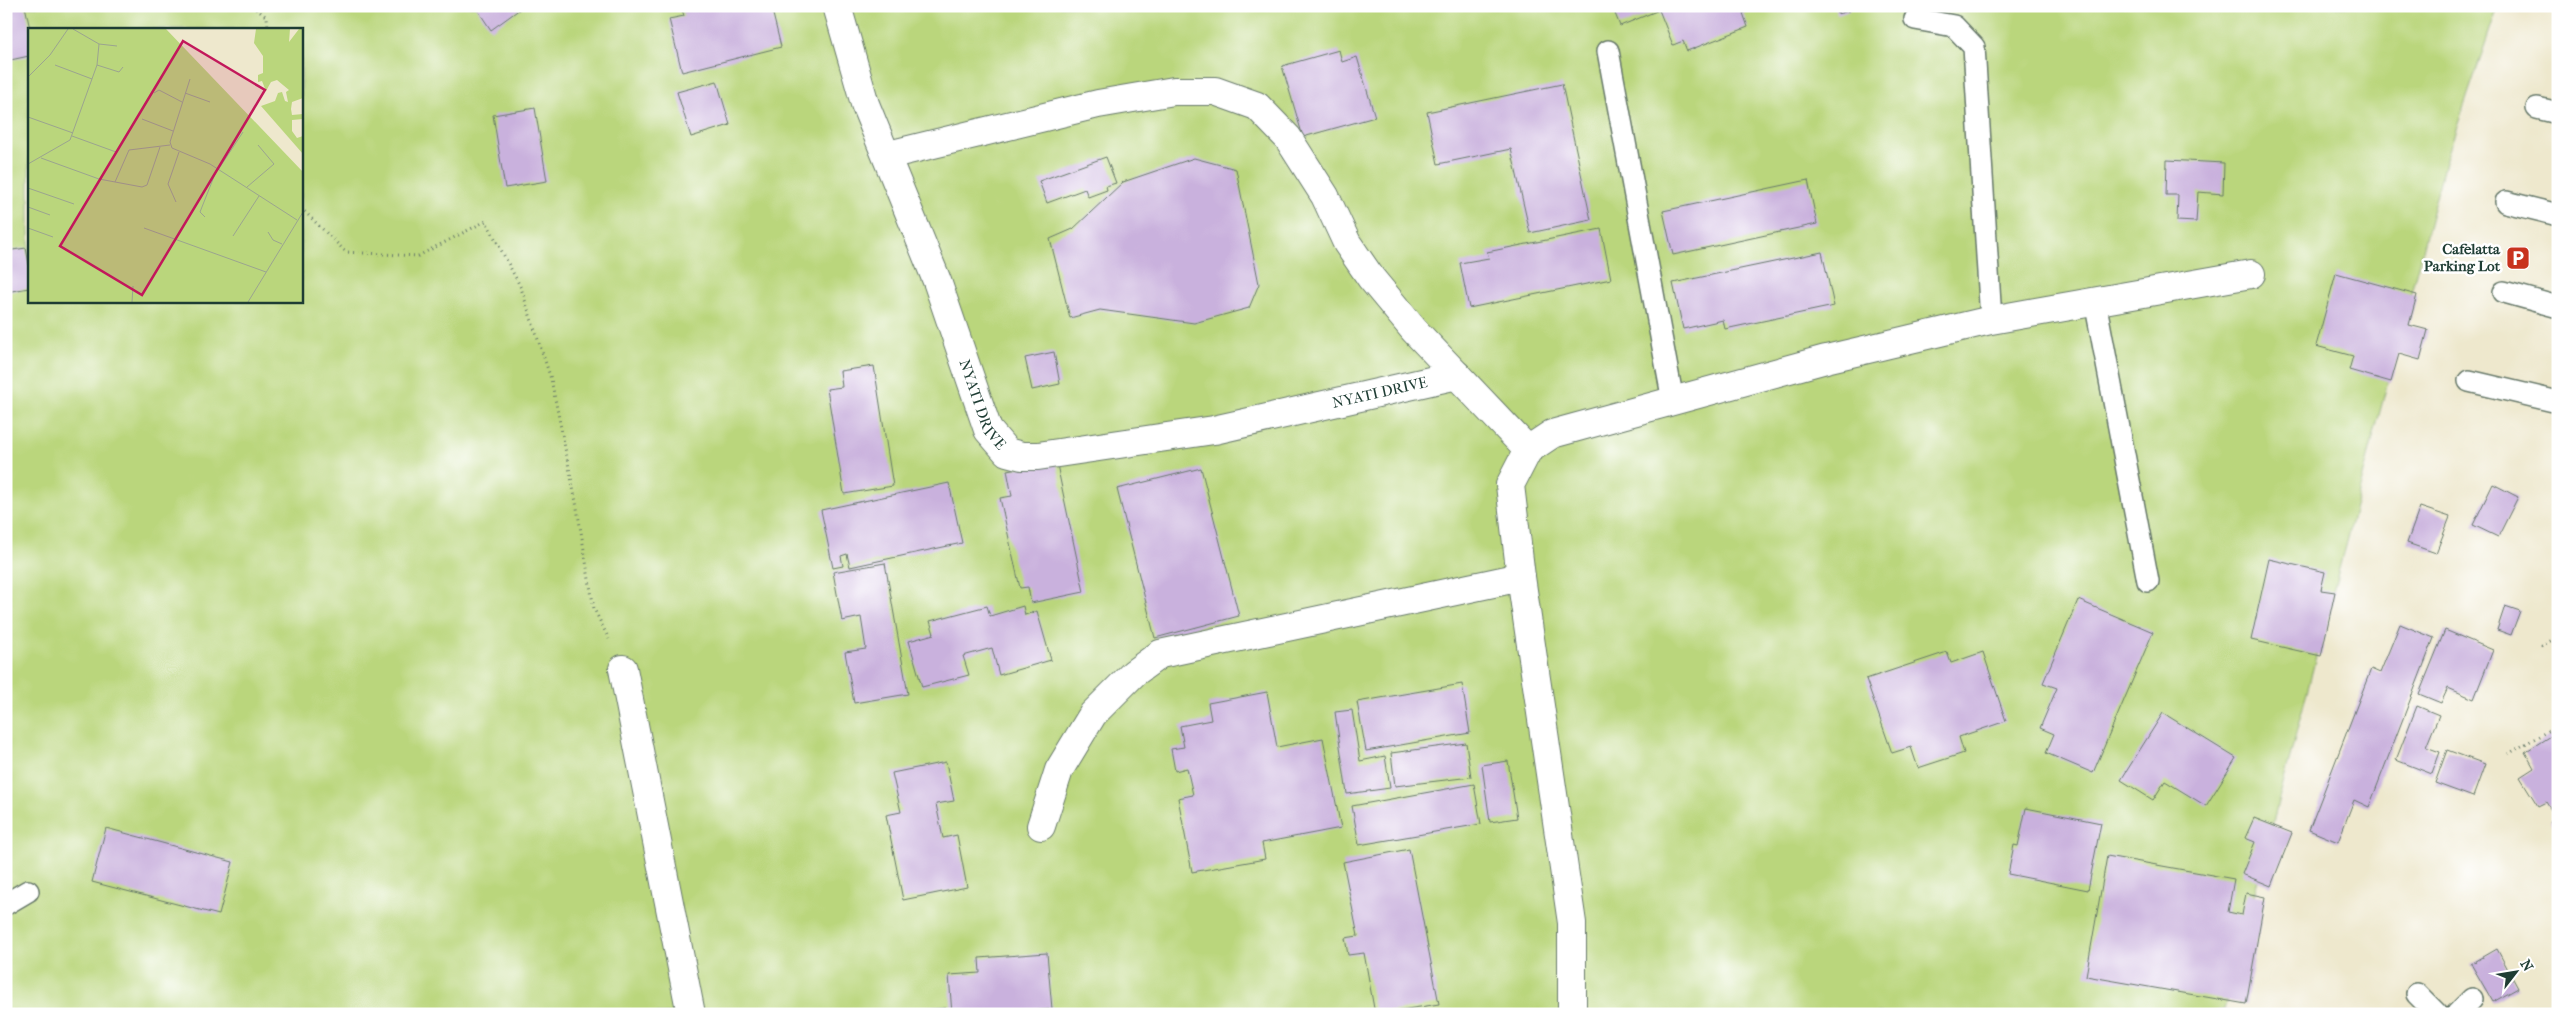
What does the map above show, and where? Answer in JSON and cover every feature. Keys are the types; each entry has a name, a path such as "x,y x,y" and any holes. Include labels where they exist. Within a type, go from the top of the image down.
{"street":[{"name":"NYATI DRIVE","path":"837,6 866,104 888,155 940,290 988,430 1006,452 1022,456 1038,456 1214,430 1457,375"},
{"path":"888,155 1098,104 1174,91 1215,91 1257,106 1288,138 1325,196 1347,243 1371,278 1414,330 1528,450"},
{"path":"1570,1013 1572,923 1521,577 1510,485 1528,450 1552,434 1826,359 1991,320 2251,274"},
{"path":"1041,826 1059,770 1093,714 1134,673 1160,654 1521,577"},
{"path":"623,669 691,1014"}],"lane":[{"path":"1915,19 1954,26 1974,47 1991,320"},
{"path":"1608,50 1673,400"},
{"path":"2537,108 2558,113"},
{"path":"2506,202 2558,215"},
{"path":"2504,292 2558,307"},
{"path":"2095,301 2148,581"},
{"path":"2469,381 2558,402"},
{"path":"6,904 28,891"},
{"path":"2417,994 2437,1014"},
{"path":"2457,1014 2472,999"}],"path":[{"path":"252,6 267,17 268,28"},
{"path":"302,209 346,252 418,256 486,221 521,288 550,379 576,502 594,609 623,669"},
{"path":"2541,646 2558,637"},
{"path":"2508,754 2558,725"}],"green space":[{"path":"6,6 2498,6 2445,162 2223,1014 6,1014"}],"building":[{"path":"6,6 25,6 30,28 28,28 28,56 6,61"},
{"path":"475,6 517,6 520,9 491,30"},
{"path":"681,6 771,6 781,47 682,72 669,19 684,16"},
{"path":"1257,6 1271,6 1271,7 1258,10"},
{"path":"1612,6 1756,6 1756,8 1743,13 1748,27 1687,51 1683,41 1673,45 1659,10 1620,26"},
{"path":"1836,6 1848,6 1849,11 1837,14"},
{"path":"1339,50 1342,62 1357,57 1375,117 1303,137 1282,66"},
{"path":"717,81 730,125 691,137 677,92"},
{"path":"1562,84 1591,220 1530,233 1511,149 1438,164 1427,112"},
{"path":"535,108 547,181 505,188 493,115"},
{"path":"1106,157 1116,183 1106,186 1107,190 1088,197 1085,189 1047,203 1039,181"},
{"path":"1194,158 1236,169 1259,284 1249,308 1194,323 1100,310 1070,318 1050,239 1073,229 1123,182"},
{"path":"2167,160 2224,163 2223,194 2198,192 2196,222 2177,221 2178,195 2166,195"},
{"path":"1808,180 1817,224 1673,255 1663,211"},
{"path":"1601,229 1611,279 1469,308 1460,263 1489,258 1487,252"},
{"path":"26,248 28,288 6,292 6,251"},
{"path":"1822,252 1834,306 1725,329 1723,320 1683,329 1673,283"},
{"path":"2336,273 2417,295 2409,325 2428,330 2420,360 2399,354 2391,382 2349,370 2353,356 2316,346"},
{"path":"1054,352 1060,384 1032,390 1025,358"},
{"path":"874,366 893,486 844,494 827,389 842,387 840,371"},
{"path":"1056,460 1084,592 1031,603 1028,587 1020,588 1000,498 1012,496 1007,470"},
{"path":"1201,468 1239,616 1155,638 1117,489"},
{"path":"949,483 962,543 850,567 847,554 841,556 843,566 833,568 821,510"},
{"path":"2493,484 2518,497 2498,537 2473,525"},
{"path":"2420,507 2450,517 2436,553 2407,543"},
{"path":"2269,559 2325,572 2321,590 2335,592 2321,656 2251,640"},
{"path":"885,563 908,694 854,703 845,652 866,649 861,617 842,621 833,572"},
{"path":"2078,600 2153,632 2093,773 2046,753 2054,734 2040,728 2057,688 2043,683"},
{"path":"987,606 990,616 1023,606 1025,615 1037,611 1051,660 999,675 992,648 963,656 969,675 922,687 909,641 934,634 930,621"},
{"path":"2505,606 2520,611 2511,635 2497,630"},
{"path":"2400,624 2434,638 2369,807 2354,800 2338,842 2309,830 2371,669 2380,673"},
{"path":"2445,630 2493,650 2474,699 2448,688 2441,703 2419,694"},
{"path":"1947,652 1951,663 1983,652 2006,721 1959,737 1964,753 1918,768 1911,747 1892,753 1866,679"},
{"path":"1462,684 1470,733 1366,751 1357,702"},
{"path":"1267,692 1277,747 1323,738 1341,828 1262,843 1265,859 1192,872 1178,798 1193,795 1187,768 1175,771 1171,749 1184,747 1180,726 1211,720 1208,703"},
{"path":"2417,706 2439,715 2426,747 2440,752 2432,774 2396,760"},
{"path":"1352,710 1360,761 1385,756 1390,788 1347,794 1335,712"},
{"path":"2163,713 2236,758 2206,806 2165,781 2153,800 2121,780"},
{"path":"2558,731 2558,835 2550,822 2556,818 2546,802 2538,806 2520,777 2534,768 2525,752"},
{"path":"1466,743 1471,777 1395,786 1391,753"},
{"path":"2447,750 2485,764 2473,797 2435,783"},
{"path":"1508,761 1517,818 1490,822 1482,765"},
{"path":"946,762 954,801 936,804 943,838 957,835 967,887 903,900 886,815 901,812 892,773"},
{"path":"1474,784 1481,824 1359,845 1352,806"},
{"path":"2026,808 2101,823 2088,890 2008,874 2014,845 2018,846"},
{"path":"2254,818 2292,833 2271,886 2242,874 2255,842 2245,838"},
{"path":"106,828 233,862 219,915 92,882"},
{"path":"1409,849 1439,1004 1375,1014 1364,953 1348,955 1345,938 1358,936 1343,862"},
{"path":"2107,856 2234,879 2228,912 2242,915 2246,893 2265,897 2246,1004 2086,976"},
{"path":"2497,949 2518,988 2493,1002 2471,964"},
{"path":"1047,953 1052,1009 1031,1011 1031,1014 952,1014 949,975 980,973 979,958"},
{"path":"946,1008 947,1014 917,1014 917,1010"},
{"path":"2233,1011 2233,1014 2202,1014 2202,1012"}],"place":[{"name":"Cafelatta Parking Lot","path":"2518,258"}]}
